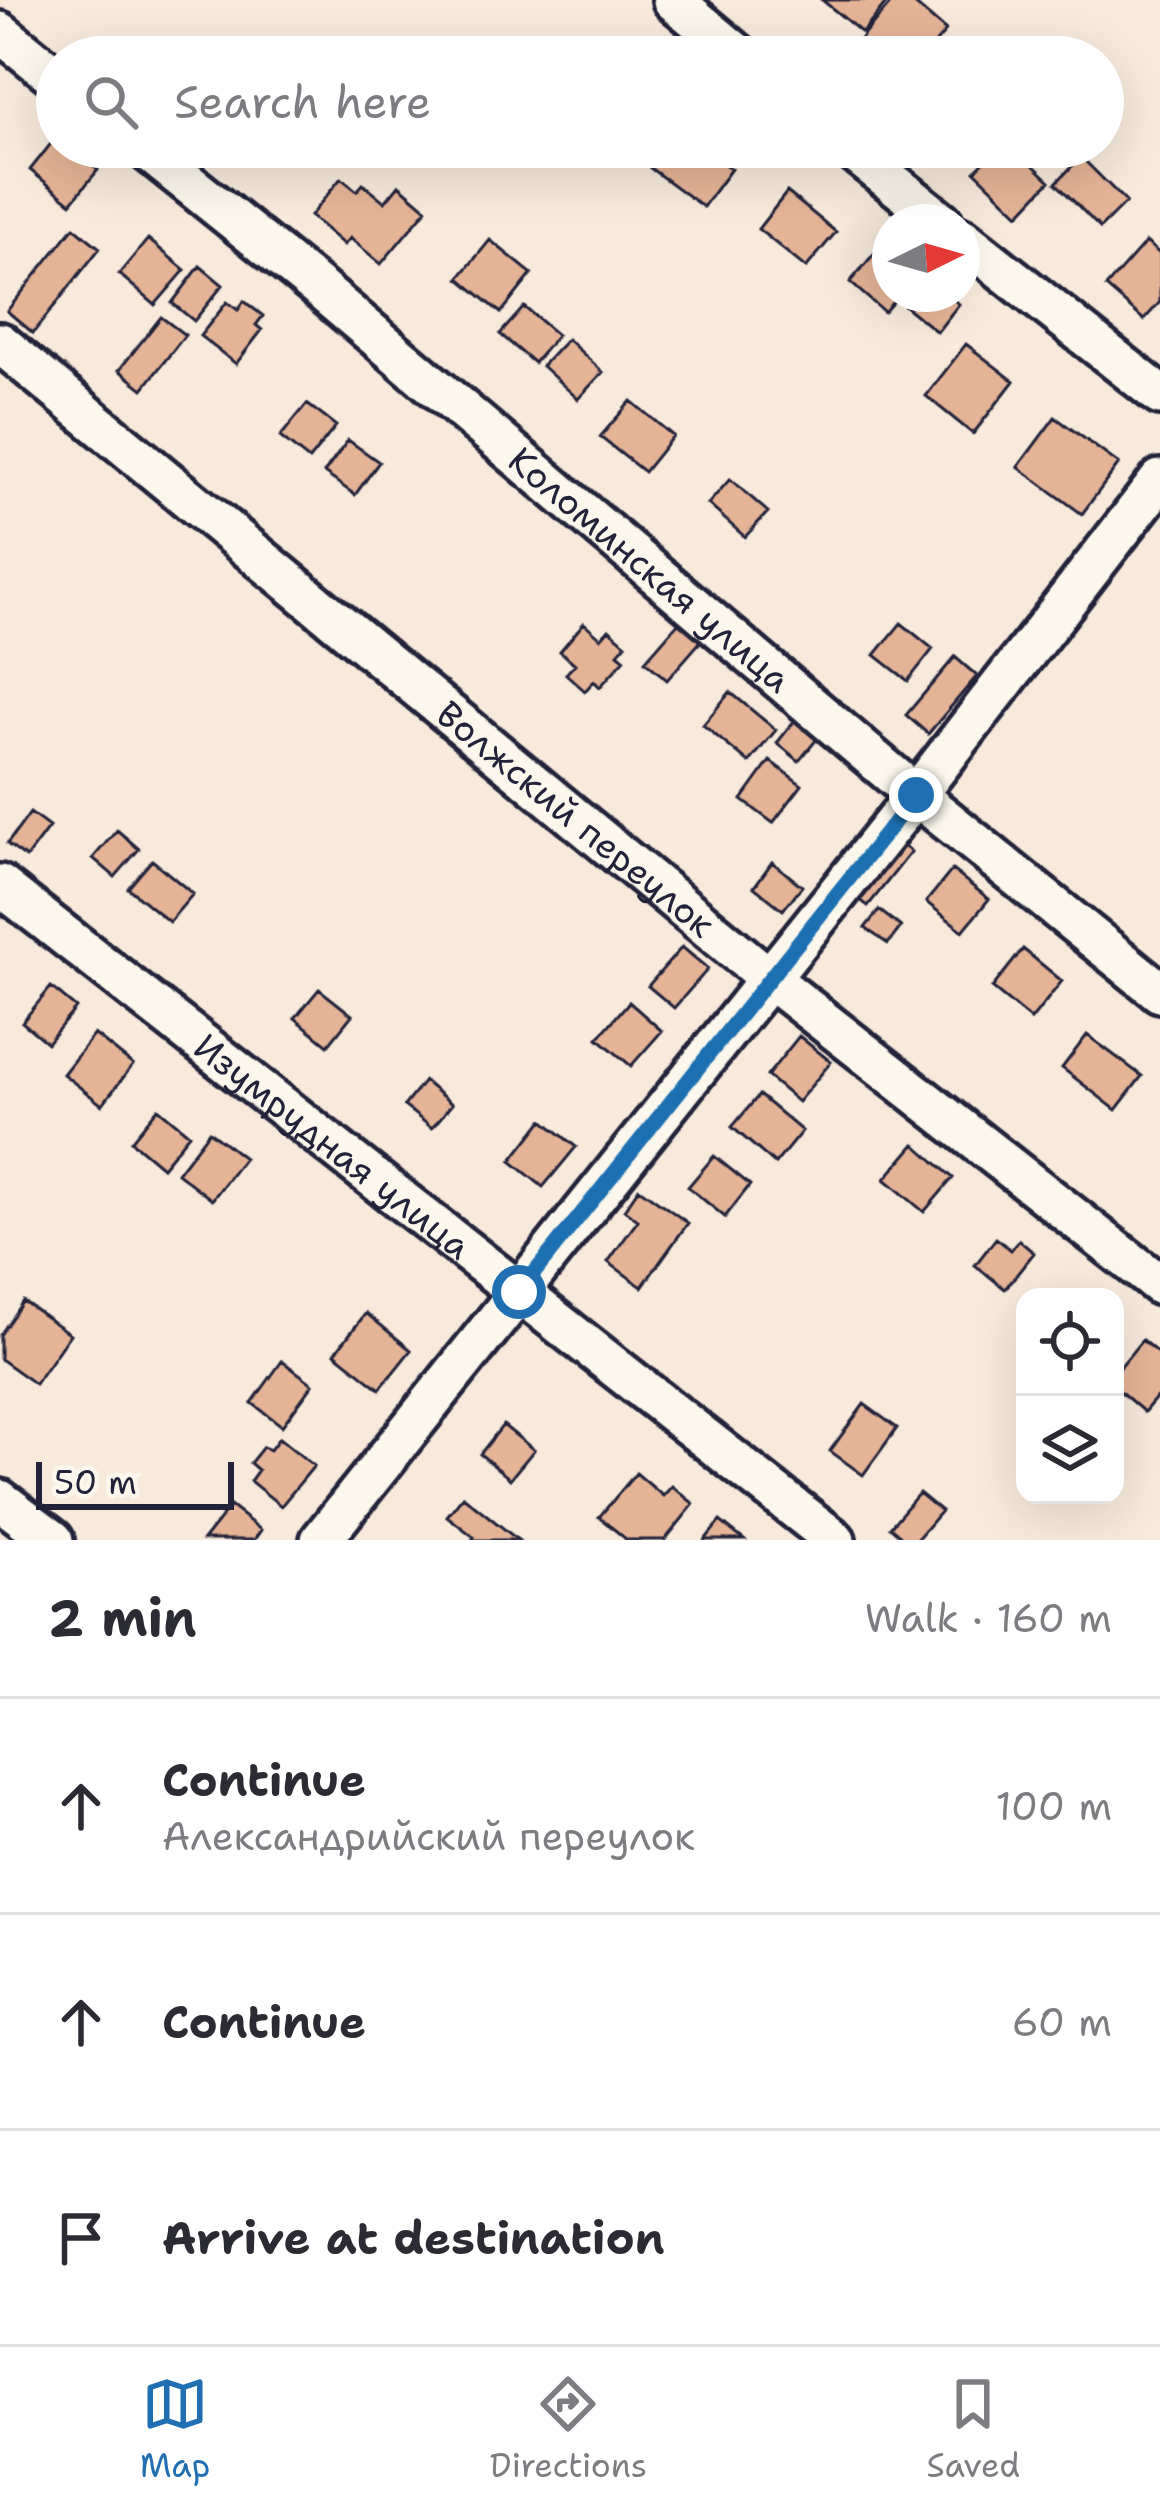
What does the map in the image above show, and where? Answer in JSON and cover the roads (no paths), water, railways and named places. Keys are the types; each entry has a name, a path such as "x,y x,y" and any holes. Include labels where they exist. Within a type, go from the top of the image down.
{"street":[{"path":"673,0 716,36"},
{"path":"0,32 36,61"},
{"name":"Коломинская улица","path":"169,168 321,290 916,795 1160,992"},
{"path":"874,168 919,204"},
{"path":"980,252 1160,395"},
{"name":"Волжский переулок","path":"0,343 770,979 1160,1285"},
{"path":"321,1540 916,795 1160,480"},
{"name":"Изумрудная улица","path":"0,885 835,1540"},
{"path":"0,1499 53,1540"}]}
